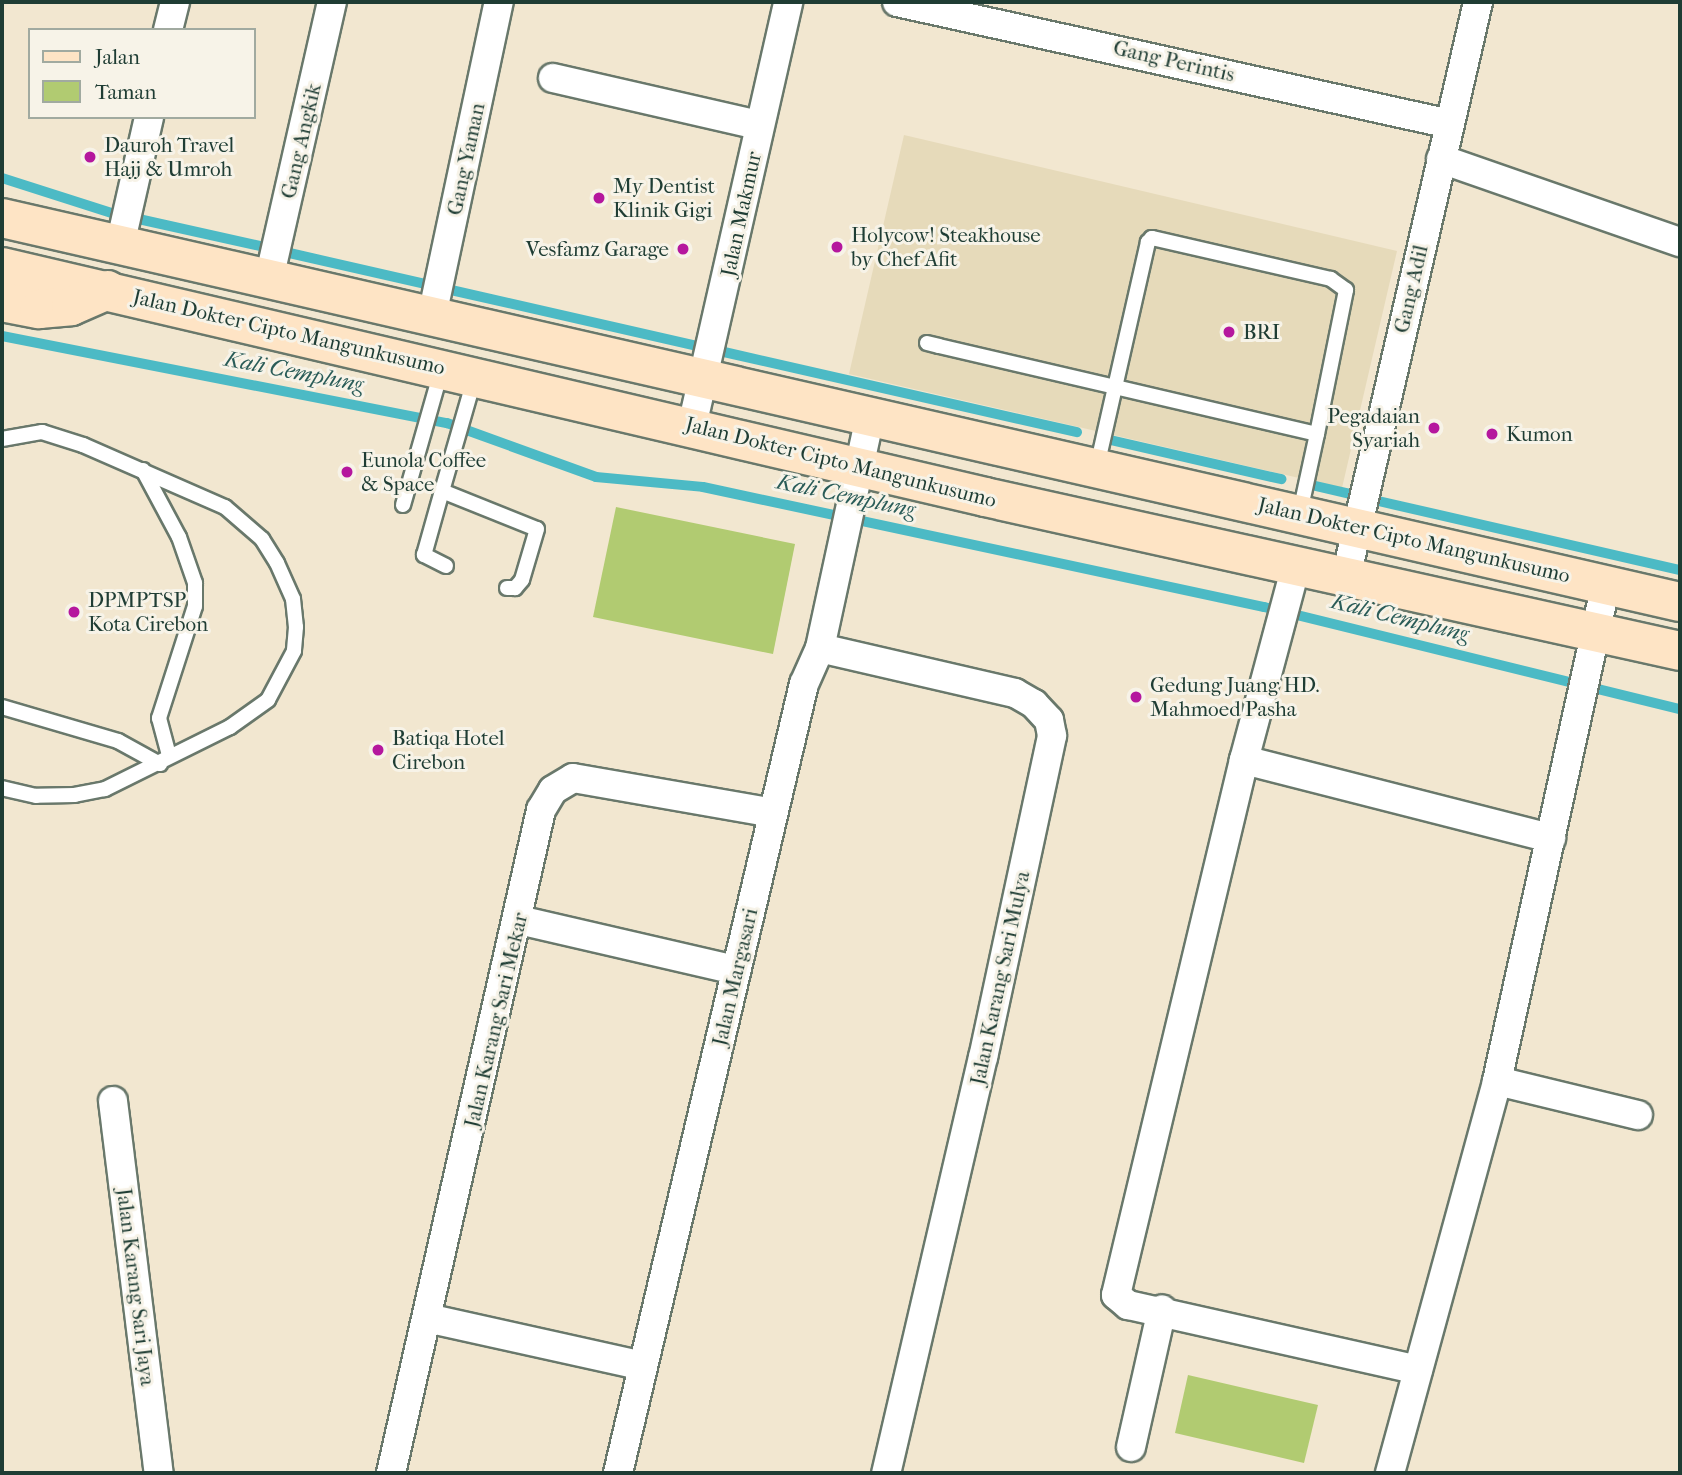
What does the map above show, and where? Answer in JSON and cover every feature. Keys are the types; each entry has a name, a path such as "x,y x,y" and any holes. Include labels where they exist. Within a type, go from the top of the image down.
{"main road":[{"name":"Jalan Dokter Cipto Mangunkusumo","path":"2,218 1680,602"},
{"name":"Jalan Dokter Cipto Mangunkusumo","path":"2,267 108,290 455,384 692,426 857,473 1292,580 1346,577 1595,640 1680,651"},
{"path":"2,302 39,309 71,306 108,290"}],"street":[{"path":"169,28 175,2"},
{"name":"Gang Angkik","path":"270,279 332,2"},
{"name":"Gang Yaman","path":"432,316 499,2"},
{"name":"Jalan Makmur","path":"692,426 788,2"},
{"name":"Gang Perintis","path":"897,2 972,9 1450,124"},
{"name":"Gang Adil","path":"1346,577 1354,526 1478,2"},
{"path":"553,78 760,125"},
{"path":"120,245 149,119"},
{"path":"1441,159 1680,242"},
{"name":"Jalan Margasari","path":"618,1473 804,684 820,648 870,416"},
{"path":"1292,580 1244,760 1116,1281 1116,1295 1128,1305 1161,1309 1418,1370"},
{"path":"1390,1473 1497,1082 1580,717 1606,584"},
{"name":"Jalan Karang Sari Mulya","path":"820,648 1015,693 1034,704 1049,720 1052,736 984,1057 886,1473"},
{"path":"1244,760 1551,838"},
{"name":"Jalan Karang Sari Mekar","path":"391,1473 519,920 541,810 561,783 573,778 773,813"},
{"path":"519,920 736,970"},
{"path":"1497,1082 1639,1115"},
{"name":"Jalan Karang Sari Jaya","path":"113,1101 159,1473"},
{"path":"1131,1447 1161,1309"},
{"path":"427,1318 643,1366"}],"lane":[{"path":"1096,467 1148,242 1156,238 1331,279 1346,290 1299,514"},
{"path":"927,342 1317,434"},
{"path":"403,505 422,445 455,384"},
{"path":"446,566 424,555 455,447 455,384"},
{"path":"2,439 42,432 143,470 225,507 262,539 286,581 296,626 294,651 268,700 230,727 105,789 75,795 36,796 2,788"},
{"path":"143,470 179,537 195,583 195,607 159,718 164,760"},
{"path":"442,491 537,529 522,580 515,589 507,588"},
{"path":"2,707 118,741 164,760"}],"shaded area":[{"path":"904,135 1397,251 1342,488 849,374"}],"green space":[{"path":"616,507 795,544 773,654 593,617"},
{"path":"1188,1375 1318,1405 1304,1463 1175,1433"}],"waterway":[{"path":"2,178 112,213"},
{"path":"134,218 269,248"},
{"path":"285,252 430,285"},
{"path":"451,290 706,348"},
{"name":"Kali Cemplung","path":"2,336 447,423 596,477 703,487 1264,607 1680,709"},
{"path":"724,352 1077,432"},
{"path":"1106,439 1281,479"},
{"path":"1307,484 1350,494"},
{"path":"1374,500 1680,570"}],"place":[{"name":"Dauroh Travel Hajj & Umroh","path":"90,157"},
{"name":"My Dentist Klinik Gigi","path":"599,198"},
{"name":"Holycow! Steakhouse by Chef Afit","path":"837,247"},
{"name":"Vesfamz Garage","path":"683,249"},
{"name":"BRI","path":"1229,332"},
{"name":"Pegadaian Syariah","path":"1434,428"},
{"name":"Kumon","path":"1492,434"},
{"name":"Eunola Coffee & Space","path":"347,472"},
{"name":"DPMPTSP Kota Cirebon","path":"74,612"},
{"name":"Gedung Juang HD. Mahmoed Pasha","path":"1136,697"},
{"name":"Batiqa Hotel Cirebon","path":"378,750"}]}
